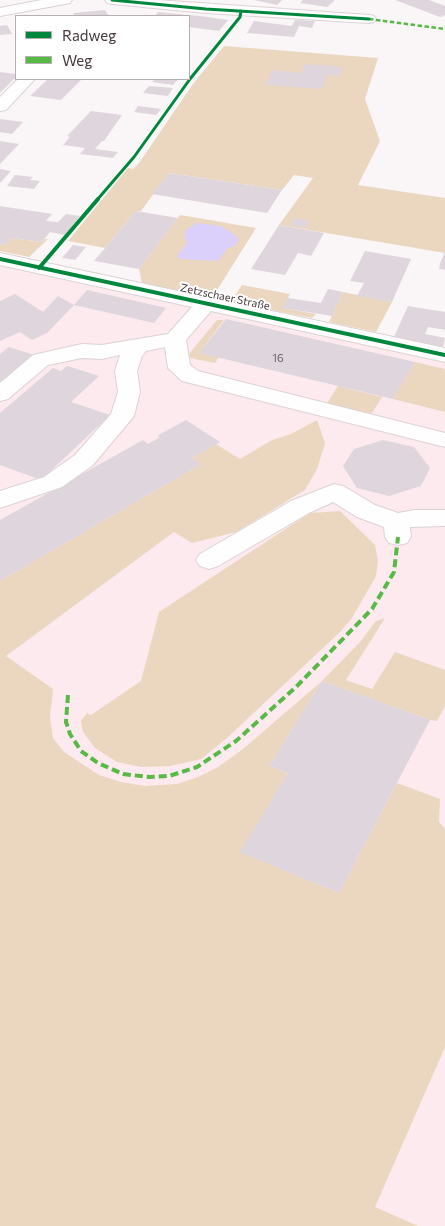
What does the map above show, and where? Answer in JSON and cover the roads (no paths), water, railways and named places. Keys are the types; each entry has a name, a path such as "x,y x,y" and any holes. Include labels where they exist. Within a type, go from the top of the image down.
{"street":[{"path":"0,12 54,10 65,0"},
{"path":"112,0 206,9 369,19"},
{"path":"0,106 26,80"},
{"name":"Zetzschaer Straße","path":"4,265 207,303 445,355"},
{"path":"0,394 42,360 82,352 102,352 175,339 207,303"},
{"path":"175,339 179,368 190,376 445,440"},
{"path":"0,500 53,482 84,460 122,416 129,392 126,371 131,356 139,345"},
{"path":"210,560 300,507 334,492 397,529 415,518 445,518"}]}
